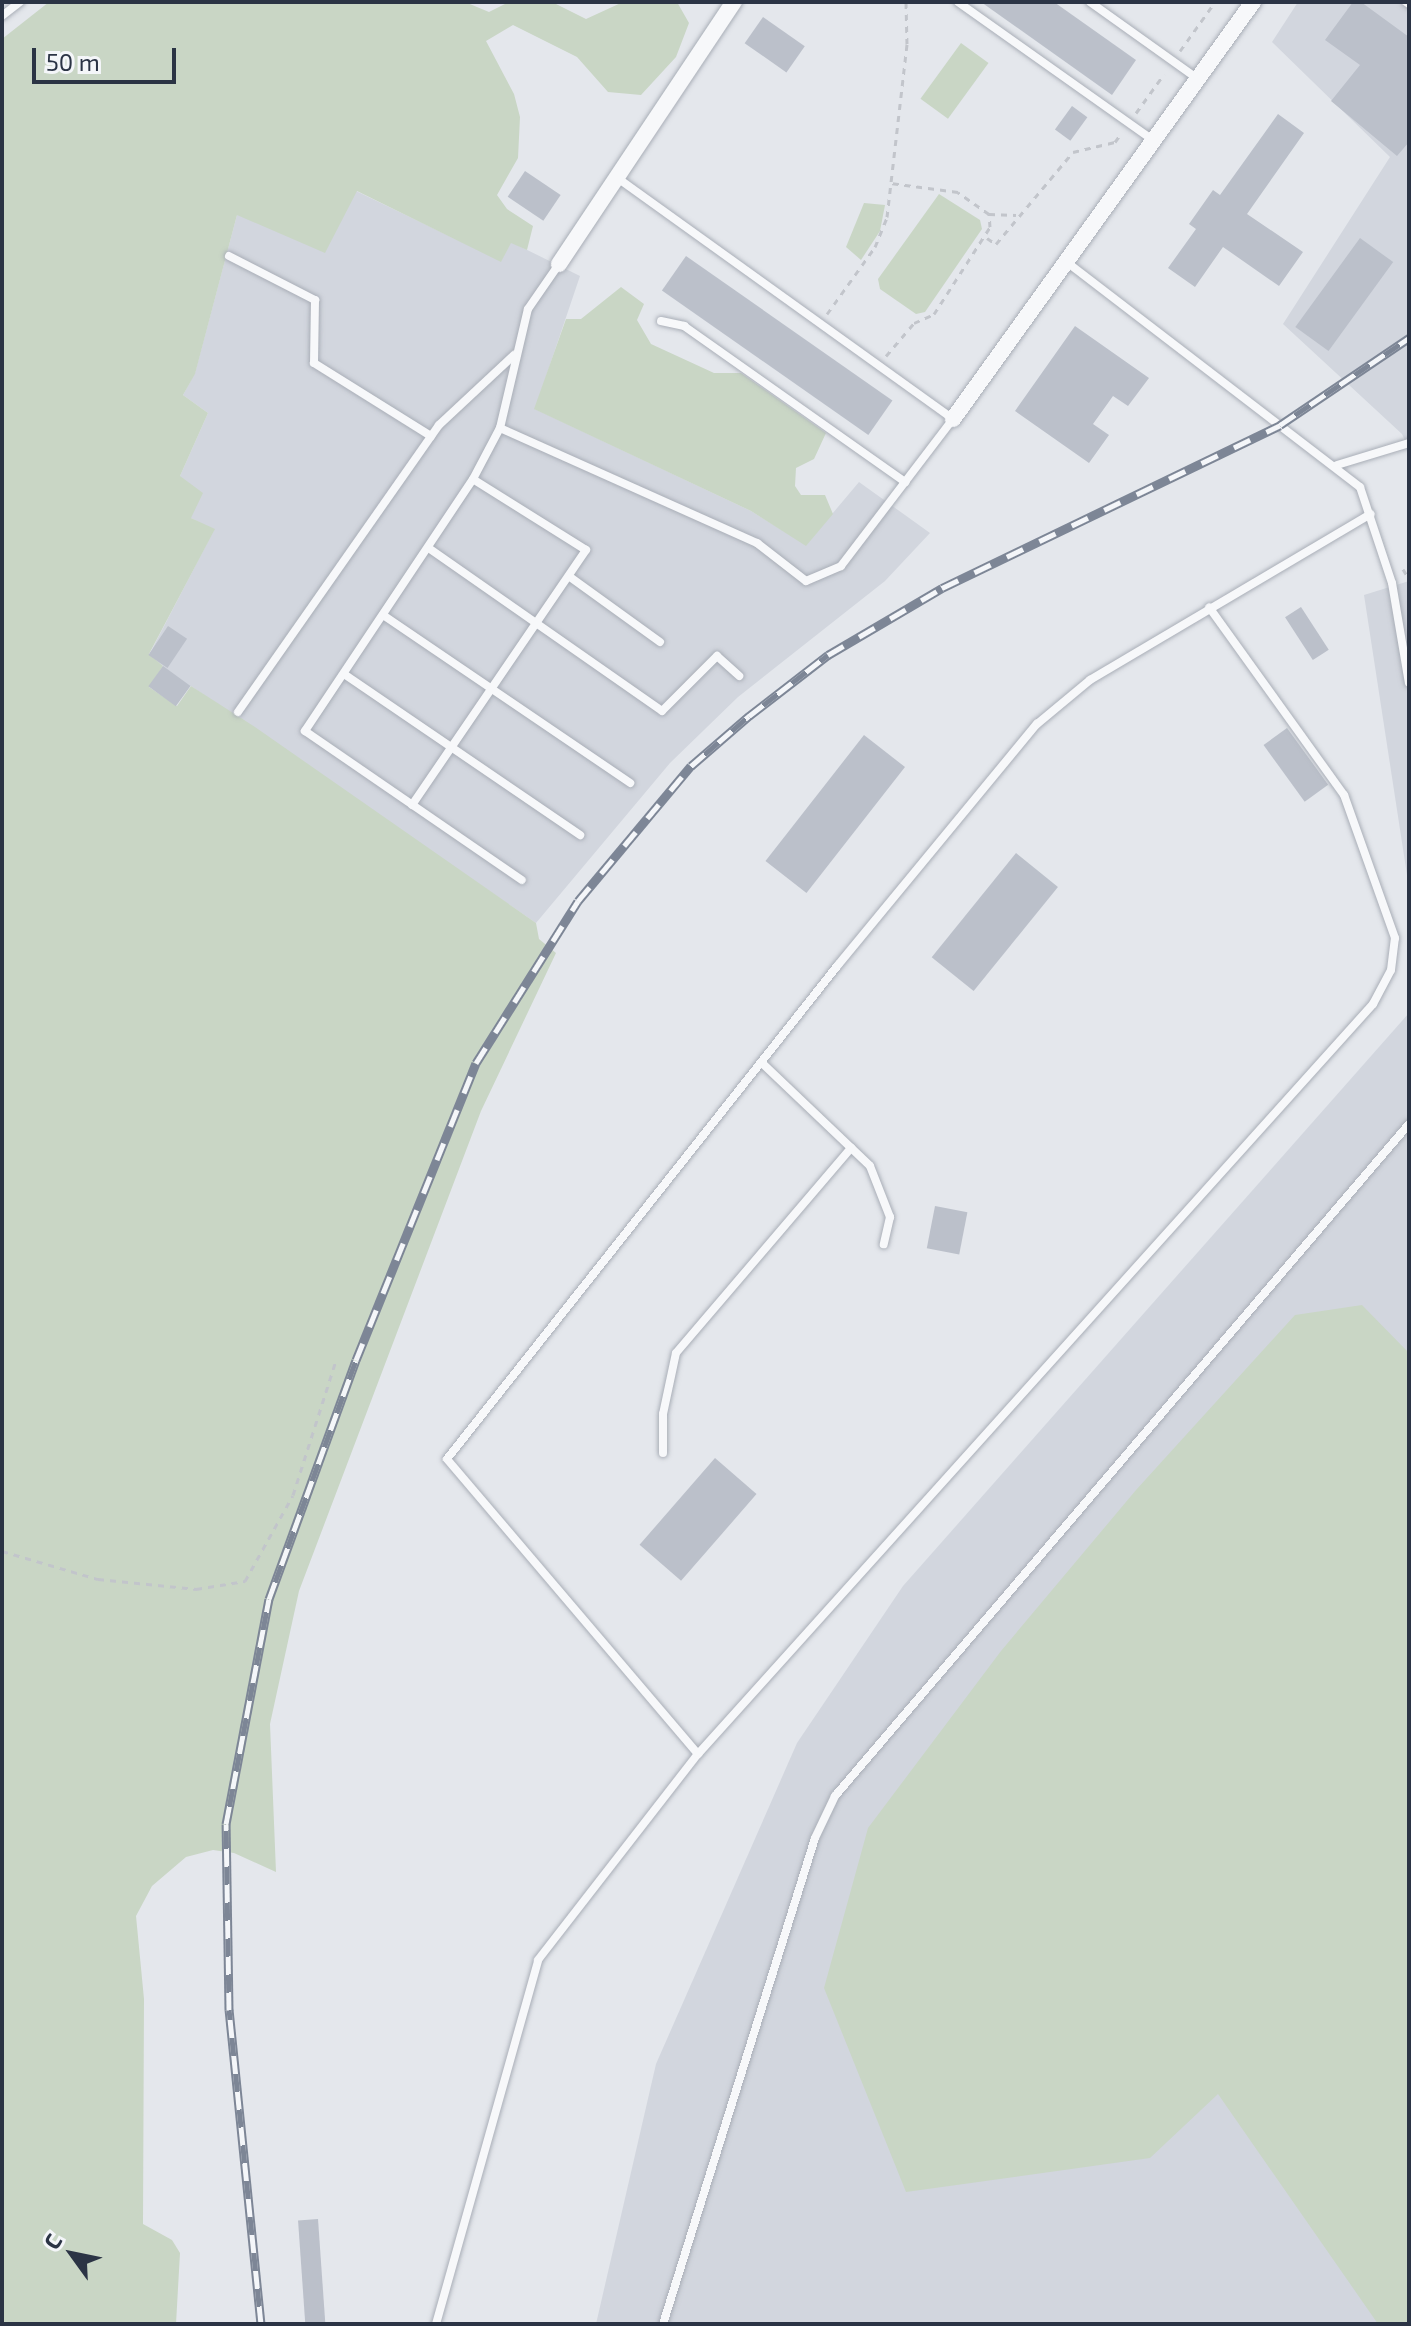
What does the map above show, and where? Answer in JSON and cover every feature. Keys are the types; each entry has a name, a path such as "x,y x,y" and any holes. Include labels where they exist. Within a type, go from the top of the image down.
{"street":[{"path":"559,264 734,2"},
{"path":"953,419 1068,263 1250,3"}],"lane":[{"path":"2,16 20,2"},
{"path":"958,2 1155,141"},
{"path":"1090,2 1199,79"},
{"path":"500,428 757,543 806,581 841,566 953,419 615,177"},
{"path":"229,256 315,300 314,363 431,436"},
{"path":"1068,263 1337,465 1360,487 1392,583 1409,683"},
{"path":"522,880 305,731 430,549 473,479 500,428 514,355 528,309 559,264"},
{"path":"661,321 684,326 905,482"},
{"path":"238,712 431,436 514,355"},
{"path":"1337,465 1409,443"},
{"path":"412,805 539,624 586,550 473,479"},
{"path":"698,1754 447,1459 1037,724 1090,680 1371,514"},
{"path":"430,549 662,711 717,656 739,676"},
{"path":"570,577 660,642"},
{"path":"436,2324 538,1960 698,1754 1373,1004 1391,970 1395,938 1344,795 1209,607"},
{"path":"383,615 630,783"},
{"path":"344,674 580,835"},
{"path":"762,1063 870,1166 890,1217 884,1244"},
{"path":"663,2324 815,1838 835,1796 1026,1578 1409,1124"},
{"path":"663,1453 663,1414 676,1353 851,1148"}],"path":[{"path":"820,324 882,234 907,44 906,2"},
{"path":"987,238 996,244 1016,215 1073,152 1115,142 1129,123"},
{"path":"891,183 958,192 989,214 1016,215"},
{"path":"879,366 914,323 934,314 987,238 989,214"},
{"path":"2,1551 98,1579 196,1589 245,1581 293,1495 336,1360"}],"shaded area":[{"path":"1298,2 1409,2 1409,449 1402,434 1283,324 1390,157 1272,42"},
{"path":"356,191 501,261 511,242 580,276 535,409 751,511 806,545 859,482 930,533 885,581 738,697 670,763 536,923 191,686 149,687 163,666 149,655 214,530 191,518 180,476 208,413 183,395 195,373 237,215"},
{"path":"1409,581 1409,888 1364,595"},
{"path":"1409,1013 1409,2324 596,2324 656,2064 797,1743 903,1586"}],"green space":[{"path":"49,2 465,2 489,12 509,2 552,2 586,19 623,2 677,2 689,23 676,57 641,95 608,92 577,57 513,25 486,41 514,94 520,117 518,158 497,195 507,209 533,226 527,250 511,243 501,262 357,191 325,253 237,215 195,374 183,395 208,413 180,476 203,493 191,518 215,529 149,654 163,666 149,687 177,706 191,686 255,727 536,923 539,939 556,953 481,1111 299,1591 270,1724 276,1872 234,1853 213,1850 186,1857 152,1886 136,1916 144,1999 143,2224 172,2240 180,2253 176,2324 2,2324 2,39"},
{"path":"961,43 989,63 948,119 920,99"},
{"path":"939,194 980,220 982,229 925,312 916,314 880,289 878,279"},
{"path":"864,203 885,205 880,231 861,260 846,247"},
{"path":"621,287 644,304 637,320 651,344 714,373 741,373 826,433 814,459 796,468 795,486 801,495 825,495 833,514 806,546 751,511 534,409 566,319 581,319"},
{"path":"1362,1305 1409,1353 1409,2324 1378,2324 1218,2094 1150,2158 906,2192 824,1988 868,1828 1001,1651 1136,1490 1295,1315"}],"building":[{"path":"981,2 1054,2 1136,60 1112,95"},
{"path":"1353,2 1361,2 1409,37 1409,142 1397,156 1331,101 1360,65 1325,40"},
{"path":"763,17 805,46 786,72 745,43"},
{"path":"1072,106 1087,117 1070,141 1055,129"},
{"path":"1278,114 1304,133 1247,214 1303,252 1279,286 1223,247 1195,287 1168,268 1196,229 1189,224 1213,190 1220,195"},
{"path":"525,171 561,195 543,221 508,197"},
{"path":"1360,238 1393,262 1329,351 1295,327"},
{"path":"686,256 892,401 868,435 662,290"},
{"path":"1075,326 1149,378 1128,406 1113,396 1093,424 1109,435 1089,463 1015,411"},
{"path":"1301,607 1329,650 1313,660 1285,617"},
{"path":"168,626 187,639 167,668 148,655"},
{"path":"163,666 191,686 176,706 148,686"},
{"path":"1287,728 1328,785 1305,802 1264,745"},
{"path":"864,735 905,767 806,893 765,861"},
{"path":"1016,853 1058,887 974,991 932,957"},
{"path":"935,1206 967,1212 959,1255 927,1248"},
{"path":"715,1458 757,1494 681,1581 640,1545"},
{"path":"318,2219 325,2324 305,2324 298,2220"}],"railway":[{"path":"261,2324 229,2010 226,1824 269,1599 356,1360 476,1063 578,901 691,766 749,716 828,655 942,588 1280,425 1409,338"}]}
